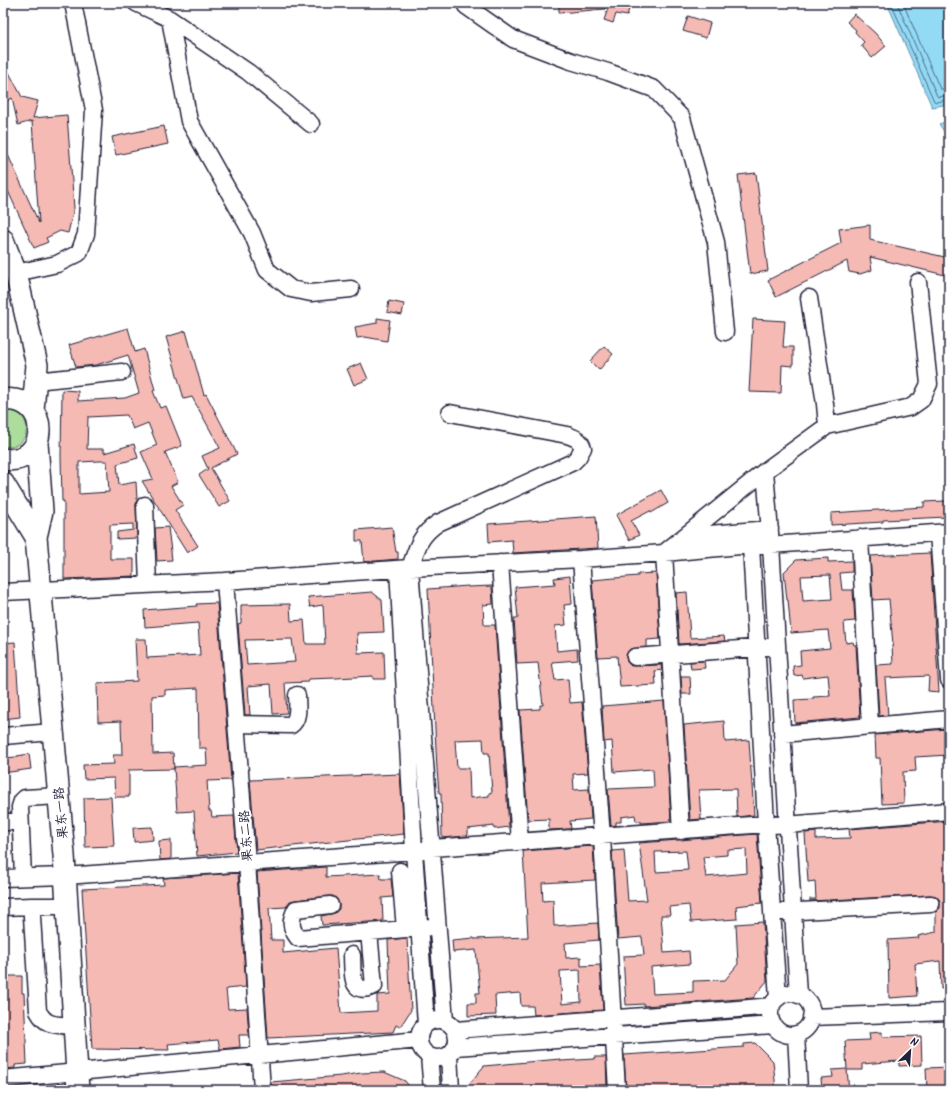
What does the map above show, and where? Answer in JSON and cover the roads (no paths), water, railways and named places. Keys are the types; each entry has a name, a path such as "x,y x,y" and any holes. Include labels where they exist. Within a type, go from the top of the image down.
{"main road":[{"path":"3,240 16,273 37,365 33,410"},
{"path":"3,400 10,399 21,401 29,406 36,414 40,433 37,443 32,451 24,457 14,460 3,460"},
{"path":"36,537 42,511 37,443"},
{"path":"3,484 36,537"},
{"name":"果东一路","path":"36,537 59,796 77,1082"}],"street":[{"path":"16,273 57,264 79,253 86,234 94,110 73,3"},
{"path":"136,3 170,18 248,72 311,124"},
{"path":"467,4 513,38 571,61 608,72 654,89 682,118 716,242 725,332"},
{"path":"170,18 188,121 252,233 267,270 291,289 311,293 351,289"},
{"path":"664,554 765,471 827,426 911,407 921,400 929,384 918,282"},
{"path":"809,298 827,426"},
{"path":"35,381 122,372"},
{"path":"412,928 414,850 404,568 428,530 438,523 573,462 583,448 581,442 568,435 450,413"},
{"path":"765,471 770,529 798,995"},
{"path":"145,505 148,585"},
{"path":"685,536 770,529"},
{"path":"3,592 225,581 404,568 581,560 664,554 751,545 771,545 944,532 949,680"},
{"path":"860,538 870,726"},
{"path":"751,545 772,912 775,1002"},
{"path":"664,554 681,831"},
{"path":"581,560 602,837 617,1090"},
{"path":"500,563 520,842"},
{"path":"404,568 432,848 438,927 450,1026"},
{"name":"果东二路","path":"225,581 247,862 262,1090"},
{"path":"635,657 757,647 777,647"},
{"path":"236,724 291,725 294,723 296,718 298,695"},
{"path":"762,749 783,742 870,726 949,719"},
{"path":"3,736 53,732"},
{"path":"23,878 20,822 20,807 22,801 26,798 59,796"},
{"path":"3,878 65,876 766,824 787,825 949,811"},
{"path":"3,822 20,822"},
{"path":"400,871 412,928 426,1024"},
{"path":"772,912 931,904"},
{"path":"330,905 296,909 291,922 292,931 298,938 438,927"},
{"path":"32,906 38,1011 42,1018 48,1023 74,1026"},
{"path":"3,907 66,906"},
{"path":"352,955 353,983 358,988 366,989 374,986 369,932"},
{"path":"784,995 798,995 803,997 810,1006 811,1017 806,1028 796,1034 783,1034 773,1025 770,1012 775,1002 784,995"},
{"path":"450,1026 552,1022 738,1009 775,1002"},
{"path":"811,1017 949,1012"},
{"path":"451,1090 452,1051 457,1036 450,1026 439,1020 432,1021 426,1024 422,1029 419,1035 419,1040 420,1047 424,1052 429,1056 436,1058 443,1058 452,1051 554,1039 773,1025"},
{"path":"552,1022 554,1039"},
{"path":"796,1034 799,1090"},
{"path":"3,1080 77,1082 260,1056 419,1040"},
{"path":"429,1056 432,1090"}],"water":[{"path":"887,3 949,3 949,104 932,107"},
{"path":"949,121 949,139 939,124"}]}
